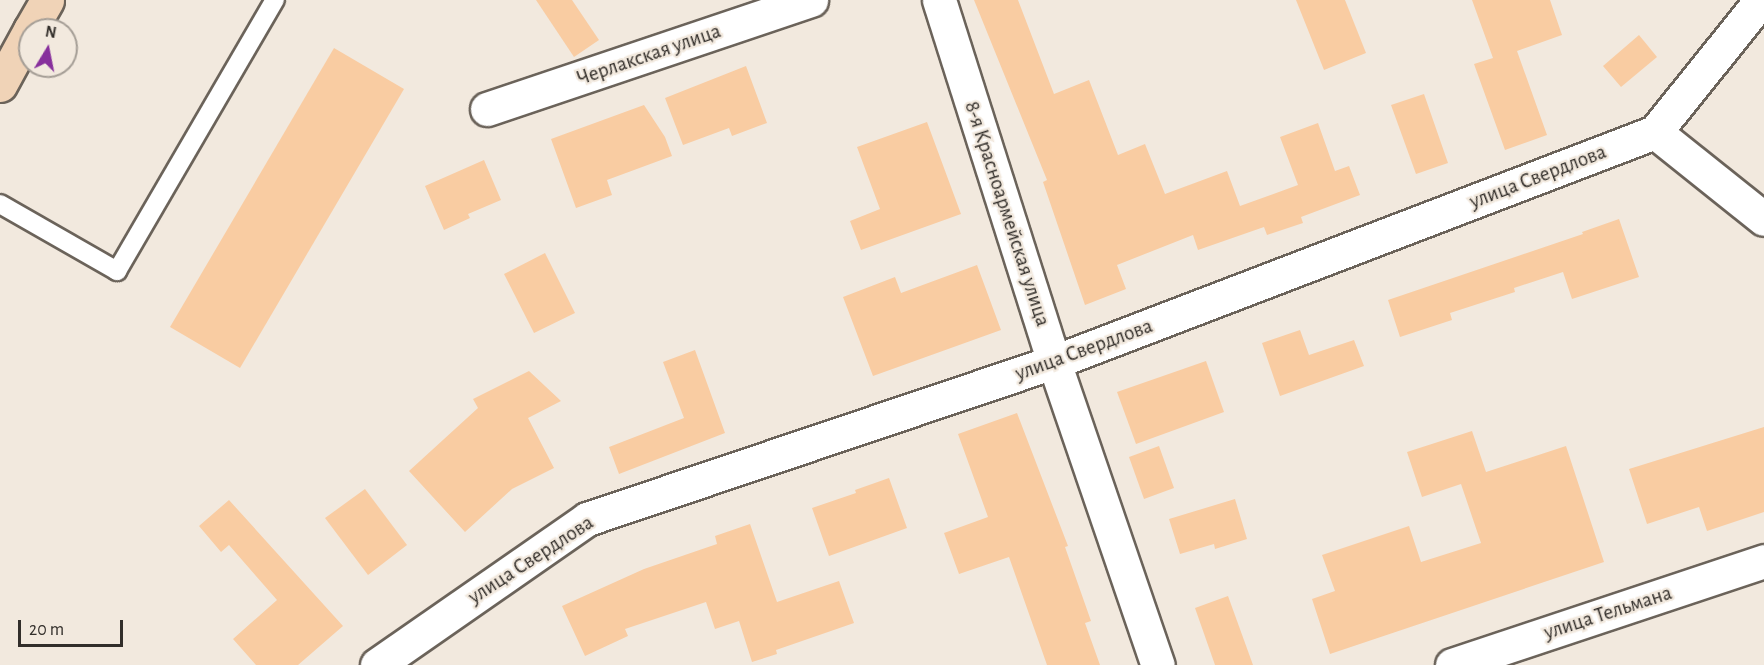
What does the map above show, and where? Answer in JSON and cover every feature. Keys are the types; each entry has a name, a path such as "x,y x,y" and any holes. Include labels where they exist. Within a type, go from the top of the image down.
{"main road":[{"path":"36,18 46,0"},
{"path":"0,85 18,52"}],"street":[{"name":"Черлакская улица","path":"487,109 811,0"},
{"name":"8-я Красноармейская улица","path":"939,0 1054,362 1158,665"},
{"path":"1761,0 1655,132 1764,219"},
{"name":"улица Свердлова","path":"376,665 587,519 1054,362 1655,132"},
{"name":"улица Тельмана","path":"1452,665 1764,561"}],"lane":[{"path":"0,204 117,271 275,0"}],"building":[{"path":"536,0 572,0 599,40 574,57"},
{"path":"974,0 1018,0 1054,94 1089,80 1118,155 1145,144 1165,194 1227,171 1240,206 1298,185 1280,137 1318,123 1335,171 1349,166 1360,195 1301,217 1303,223 1267,235 1264,227 1198,250 1193,235 1117,265 1126,289 1085,305 1043,182 1047,180"},
{"path":"1296,0 1345,0 1366,53 1324,70"},
{"path":"1472,0 1550,0 1562,35 1517,51 1547,135 1505,150 1474,64 1493,58"},
{"path":"1639,35 1657,57 1621,87 1603,66"},
{"path":"334,48 404,89 240,368 170,327"},
{"path":"746,66 767,123 732,136 729,128 683,145 665,98"},
{"path":"1424,94 1448,163 1416,174 1391,105"},
{"path":"644,105 665,137 672,156 607,180 612,195 576,208 551,139"},
{"path":"927,122 961,214 861,250 850,221 880,209 857,147"},
{"path":"484,160 501,200 468,214 470,218 444,230 425,186"},
{"path":"1619,219 1639,277 1572,299 1563,272 1514,288 1515,292 1450,313 1452,320 1400,337 1388,300 1583,234 1582,232"},
{"path":"545,253 575,313 534,333 504,274"},
{"path":"977,265 1001,330 873,376 843,297 895,277 901,293"},
{"path":"1300,330 1309,355 1354,340 1364,366 1280,396 1262,343"},
{"path":"695,350 725,433 619,474 609,447 684,418 663,362"},
{"path":"1206,361 1224,412 1136,444 1117,392"},
{"path":"529,371 561,401 528,418 554,468 512,489 465,532 409,471 478,408 473,399"},
{"path":"1017,413 1068,546 1065,547 1091,621 1085,623 1100,665 1047,665 1009,557 959,574 944,533 988,517 958,434"},
{"path":"1764,427 1764,512 1707,531 1699,507 1647,524 1629,469"},
{"path":"1472,431 1486,472 1566,446 1604,562 1330,654 1312,599 1335,591 1322,555 1409,526 1421,562 1481,543 1461,484 1422,497 1407,452"},
{"path":"1159,446 1174,488 1144,499 1129,457"},
{"path":"889,478 907,528 829,556 812,508 856,493 855,490"},
{"path":"365,489 407,545 368,575 325,518"},
{"path":"1235,499 1247,539 1215,549 1214,544 1180,554 1169,519"},
{"path":"229,500 343,626 298,665 256,665 233,639 277,600 229,545 221,552 199,526"},
{"path":"750,524 777,602 839,581 854,623 776,650 777,654 752,662 739,621 715,629 706,602 625,629 628,636 585,656 562,606 644,569 717,544 715,536"},
{"path":"1228,596 1253,665 1215,665 1195,608"}]}
